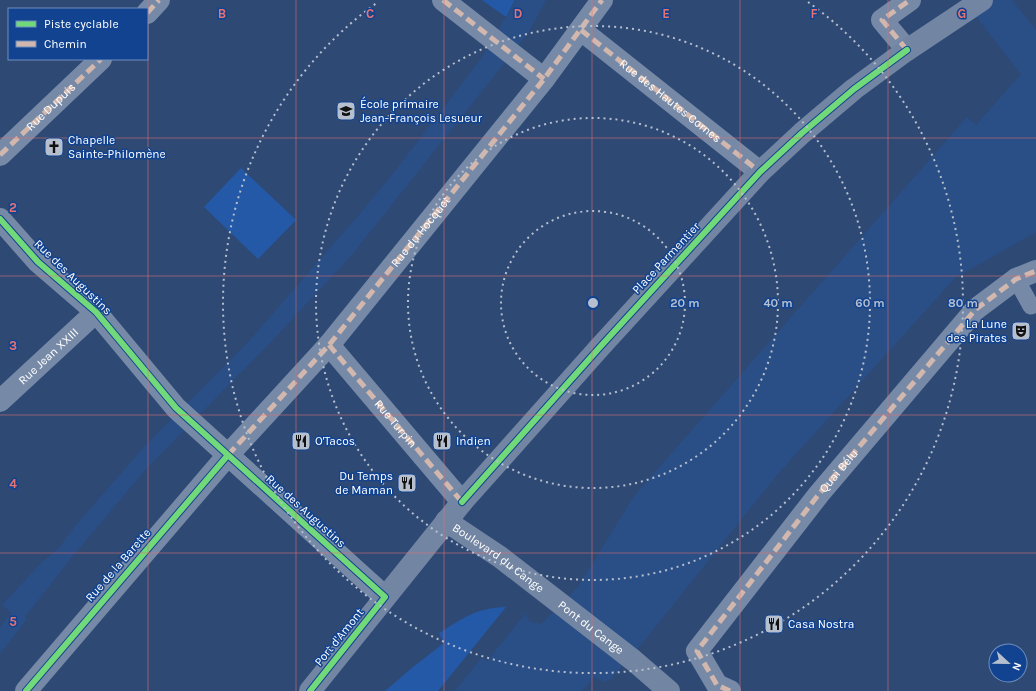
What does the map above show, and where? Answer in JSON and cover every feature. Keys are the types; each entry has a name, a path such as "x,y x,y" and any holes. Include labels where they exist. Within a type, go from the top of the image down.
{"main road":[{"name":"Place Parmentier","path":"462,502 600,347 760,172 802,133 854,90 907,50 976,4"},
{"name":"Port d'Amont","path":"310,691 462,502"},
{"name":"Boulevard du Cange","path":"446,521 500,556 549,596"},
{"name":"Pont du Cange","path":"549,596 633,660 669,691"}],"street":[{"path":"148,12 159,0"},
{"path":"443,0 544,79"},
{"name":"Rue du Hocquet","path":"228,455 329,345 544,79 602,0"},
{"path":"907,50 882,20 910,0"},
{"name":"Rue des Hautes Cornes","path":"581,30 760,172"},
{"name":"Rue Dupuis","path":"0,155 99,60"},
{"name":"Rue des Augustins","path":"0,219 38,262 96,312 176,408 385,597"},
{"name":"Quai Bélu","path":"730,691 717,685 697,651 819,494 976,309 1016,279 1036,271"},
{"name":"Rue Jean XXIII","path":"0,400 96,312"},
{"name":"Rue Turpin","path":"329,345 462,502"},
{"name":"Rue de la Barette","path":"26,691 228,455"}],"lane":[{"path":"1016,279 1031,306"}],"shaded area":[{"path":"482,0 515,0 506,17"},
{"path":"516,0 546,0 529,32 351,256 271,342 149,466 71,558 25,617 27,619 0,654 0,627 11,613 2,605 41,563 58,549 76,525 144,447 249,341 362,211 395,171 482,57"},
{"path":"963,0 1012,0 1036,30 1036,232 955,278 777,475 645,640 611,679 603,682 594,677 582,691 455,691 481,658 487,661 526,613 529,621 541,624 578,587 634,496 967,117 976,125 1021,74"},
{"path":"241,168 296,220 258,259 204,207"},
{"path":"506,607 438,691 385,691 444,643 439,633 470,615 486,609"}],"marked path":[{"path":"148,12 159,0"},
{"path":"443,0 544,79"},
{"path":"228,455 329,345 544,79 602,0"},
{"path":"907,50 882,20 910,0"},
{"path":"581,30 760,172"},
{"path":"0,155 100,60"},
{"path":"730,691 717,685 697,651 819,494 976,309 1016,279 1036,271"},
{"path":"329,345 462,502"}],"cycle path":[{"path":"462,502 600,347 760,172 802,133 854,89 907,50"},
{"path":"0,219 38,262 96,312 176,408 385,597 310,691"},
{"path":"26,691 228,455"}],"place":[{"name":"École primaire Jean-François Lesueur","path":"346,111"},
{"name":"Chapelle Sainte-Philomène","path":"54,147"},
{"name":"La Lune des Pirates","path":"1021,331"},
{"name":"O'Tacos","path":"301,441"},
{"name":"Indien","path":"442,441"},
{"name":"Du Temps de Maman","path":"407,483"},
{"name":"Casa Nostra","path":"774,624"}]}
